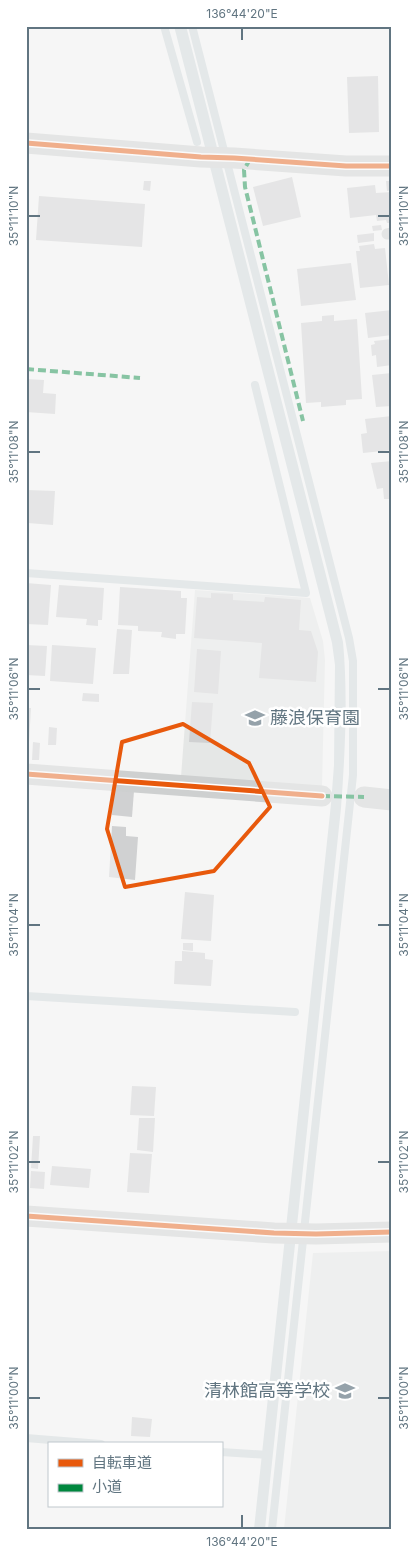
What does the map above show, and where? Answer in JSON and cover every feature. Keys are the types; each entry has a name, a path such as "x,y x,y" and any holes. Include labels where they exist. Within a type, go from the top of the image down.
{"street":[{"path":"26,143 201,157 346,166 392,166"},
{"path":"26,774 322,796"},
{"path":"364,797 392,800"},
{"path":"26,1216 274,1233 392,1232"}],"highlighted area":[{"path":"183,724 249,763 270,807 214,871 125,887 107,829 122,742"}],"shaded area":[{"path":"174,26 186,26 343,642 345,662 344,767 341,808 265,1529 254,1529 331,804 334,765 335,665 332,643"},
{"name":"藤浪保育園","path":"195,590 310,598 323,641 325,660 322,787 181,777"},
{"name":"清林館高等学校","path":"392,1251 392,1529 284,1529 313,1253"}],"building":[{"path":"378,76 379,132 349,133 347,77"},
{"path":"392,97 392,111 389,111 389,98"},
{"path":"292,177 301,217 263,226 253,187"},
{"path":"144,181 151,181 150,191 143,190"},
{"path":"386,181 392,181 392,190 387,191"},
{"path":"375,185 376,193 392,192 392,225 390,226 386,220 377,221 376,215 350,218 347,188"},
{"path":"39,196 145,204 142,247 36,240"},
{"path":"381,225 382,230 373,231 372,226"},
{"path":"374,233 374,241 358,243 357,235"},
{"path":"374,244 375,249 385,248 389,285 360,288 356,251 360,251 359,246"},
{"path":"351,263 356,300 301,306 297,269"},
{"path":"392,310 392,335 368,338 365,313"},
{"path":"334,315 334,321 357,319 362,399 346,400 346,405 321,407 321,402 306,403 301,323 322,321 322,316"},
{"path":"392,339 392,365 377,367 376,355 372,356 371,345 375,344 374,341"},
{"path":"392,373 392,406 376,407 372,375"},
{"path":"26,379 44,380 43,393 56,394 55,414 26,412"},
{"path":"392,416 392,450 363,453 361,434 367,433 365,419"},
{"path":"392,461 392,499 384,499 383,488 377,489 371,463"},
{"path":"26,490 55,491 53,525 28,523 28,530 26,530"},
{"path":"26,583 51,585 48,625 26,624"},
{"path":"59,585 104,588 102,620 98,620 98,626 86,625 87,619 56,617"},
{"path":"120,587 181,591 181,598 187,598 185,634 176,634 176,639 161,637 162,632 138,631 138,626 118,625"},
{"path":"211,593 233,594 233,600 264,602 265,597 301,600 299,630 311,631 318,652 316,682 259,678 262,643 194,638 197,597 211,598"},
{"path":"117,629 132,630 129,674 113,674"},
{"path":"26,645 47,646 45,676 26,675"},
{"path":"52,645 96,648 93,684 50,681"},
{"path":"197,649 221,651 218,694 194,692"},
{"path":"83,693 99,694 99,702 82,701"},
{"path":"192,702 213,703 210,743 189,742"},
{"path":"26,708 31,708 29,742 26,742"},
{"path":"49,727 57,728 56,745 48,745"},
{"path":"33,742 40,743 39,760 32,760"},
{"path":"113,789 134,791 132,817 112,815"},
{"path":"112,826 126,827 126,836 138,837 135,880 109,877"},
{"path":"185,892 214,895 211,941 181,939"},
{"path":"183,943 193,943 193,951 183,950"},
{"path":"182,951 205,953 205,959 213,960 211,986 174,984 175,961 182,961"},
{"path":"132,1086 156,1087 154,1116 130,1115"},
{"path":"139,1118 155,1118 153,1152 137,1150"},
{"path":"33,1136 40,1136 38,1169 31,1168"},
{"path":"130,1153 152,1154 149,1193 127,1192"},
{"path":"52,1166 91,1169 89,1188 50,1185"},
{"path":"31,1171 45,1172 44,1189 30,1188"},
{"path":"132,1417 152,1419 150,1437 131,1436"}],"waterway":[{"path":"164,26 197,142"},
{"path":"192,26 349,638 353,661 353,775 272,1529"},
{"path":"26,573 306,593 255,385"},
{"path":"26,996 295,1012"},
{"path":"26,1438 76,1442"},
{"path":"222,1452 268,1455"}],"marked path":[{"path":"250,159 244,170 245,187 303,421"},
{"path":"26,369 140,378"},
{"path":"322,796 364,797"}],"cycle path":[{"path":"26,143 201,157 346,166 392,166"},
{"path":"26,774 322,796"},
{"path":"26,1216 274,1233 392,1232"}],"place":[{"name":"藤浪保育園","path":"255,718"},
{"name":"清林館高等学校","path":"345,1391"}]}
